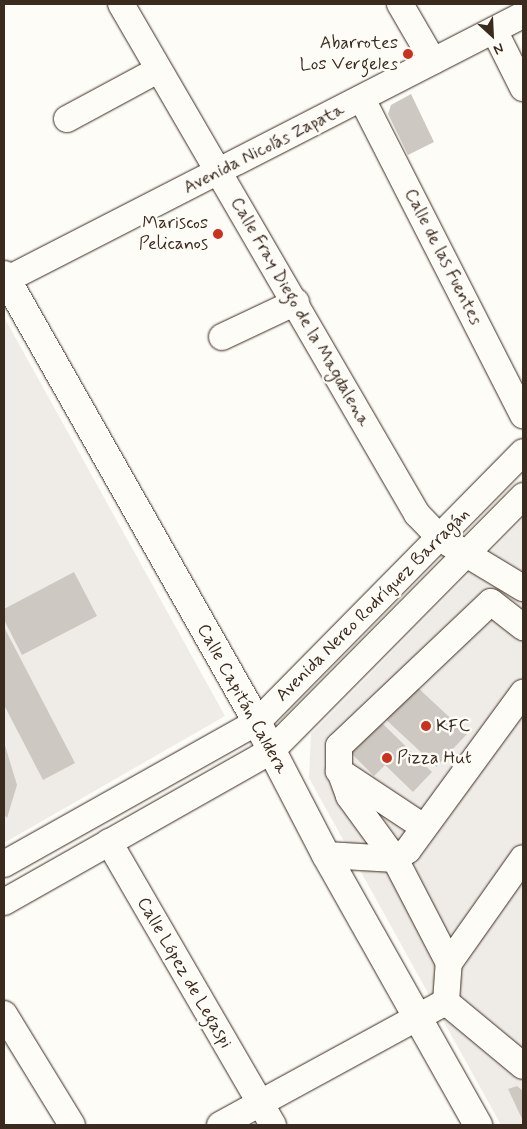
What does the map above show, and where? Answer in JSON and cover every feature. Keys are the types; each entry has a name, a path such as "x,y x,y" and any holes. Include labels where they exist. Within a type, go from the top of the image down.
{"main road":[{"name":"Calle Capitán Caldera","path":"5,278 257,722 326,855 416,1019 478,1125"}],"street":[{"name":"Calle Fray Diego de la Magdalena","path":"120,4 218,174 296,302 417,514 440,538 465,554 500,571 523,588"},
{"path":"400,4 433,61"},
{"name":"Avenida Nicolás Zapata","path":"5,278 218,174 523,15"},
{"path":"494,30 523,88"},
{"path":"66,119 158,70"},
{"name":"Calle de las Fuentes","path":"362,99 523,415"},
{"path":"222,336 296,302"},
{"name":"Avenida Nereo Rodríguez Barragán","path":"4,864 257,722 523,452"},
{"name":"Avenida Nereo Rodríguez Barragán","path":"4,902 271,751 523,496"},
{"path":"449,963 395,859 349,796 340,771 339,746 491,602 523,627"},
{"path":"326,855 395,859 408,850 422,826 523,693"},
{"path":"340,771 422,826"},
{"name":"Calle López de Legaspi","path":"109,842 266,1114"},
{"path":"446,1002 449,963 523,858"},
{"path":"220,1125 266,1114 446,1002"},
{"path":"446,1002 523,1066"},
{"path":"4,1014 72,1125"}],"shaded area":[{"path":"4,317 225,716 4,843"},
{"path":"523,519 523,1125 501,1125 309,778 311,734"}],"building":[{"path":"411,94 434,142 408,155 388,114 391,105"},
{"path":"74,572 97,616 22,655 4,620 4,609"},
{"path":"4,627 75,763 43,780 4,705"},
{"name":"KFC","path":"416,686 467,734 437,767 385,719"},
{"name":"Pizza Hut","path":"380,721 432,772 413,792 385,765 374,776 350,752"},
{"path":"4,742 17,785 7,818 4,815"},
{"path":"517,1086 523,1091 523,1121 508,1089"}],"place":[{"name":"Abarrotes Los Vergeles","path":"408,54"},
{"name":"Mariscos Pelicanos","path":"218,234"},
{"name":"KFC","path":"426,726"},
{"name":"Pizza Hut","path":"387,758"}]}
